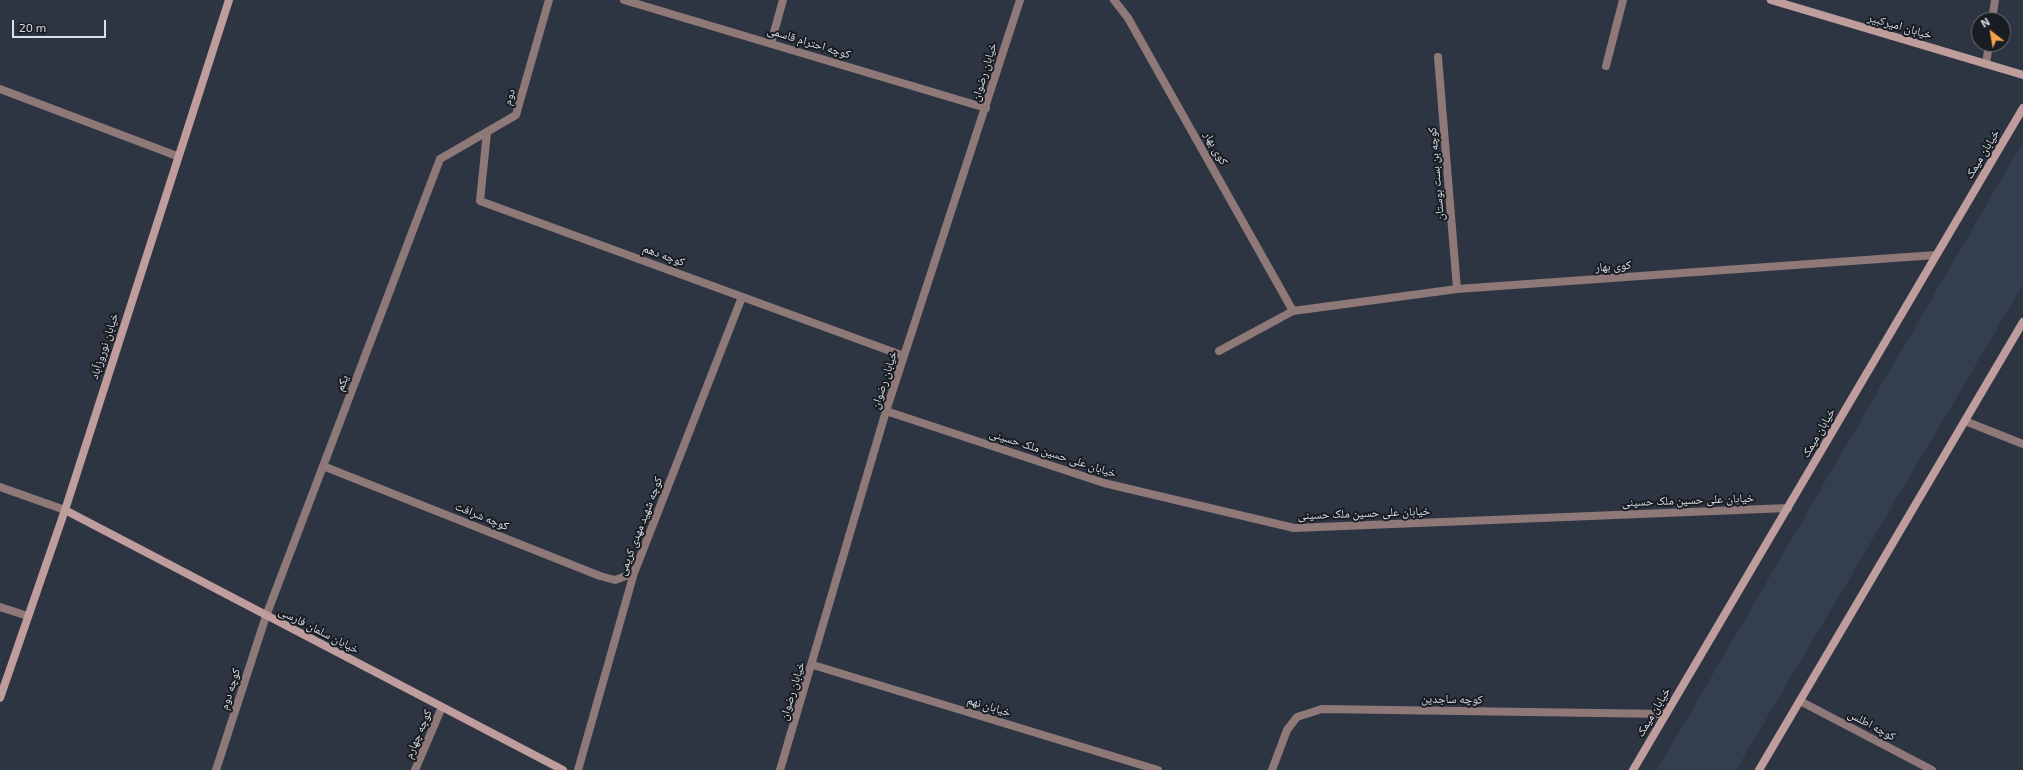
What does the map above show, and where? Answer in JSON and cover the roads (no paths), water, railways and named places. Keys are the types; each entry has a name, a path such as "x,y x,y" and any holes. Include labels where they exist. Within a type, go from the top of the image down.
{"street":[{"name":"خیابان نوروزآباد","path":"0,698 65,510 228,0"},
{"name":"دوم","path":"440,159 516,115 549,0"},
{"name":"کوچه احترام قاسمی","path":"624,0 986,108"},
{"path":"770,43 783,0"},
{"name":"خیابان رضوان","path":"780,770 813,664 886,411 1020,0"},
{"name":"کوی بهار","path":"1114,0 1128,18 1293,311"},
{"path":"1606,66 1623,0"},
{"name":"خیابان امیرکبیر","path":"1771,0 2023,75"},
{"path":"1993,12 1995,0"},
{"path":"1986,64 1988,52"},
{"name":"کوچه بن بست بوستان","path":"1438,56 1457,289"},
{"path":"0,89 178,156"},
{"name":"خیابان میمک","path":"1633,770 2023,108"},
{"name":"کوچه دهم","path":"487,132 480,200 904,356"},
{"name":"یکم","path":"266,616 440,159"},
{"name":"کوی بهار","path":"1220,351 1293,311 1457,289 1936,255"},
{"name":"کوچه شهید مهدی کریمی","path":"578,770 634,573 742,297"},
{"path":"1759,770 2023,322"},
{"name":"خیابان علی حسین ملک حسینی","path":"886,411 1104,483 1294,528 1788,508"},
{"path":"1965,421 2023,444"},
{"name":"کوچه شرافت","path":"323,466 600,576 615,580 634,573"},
{"path":"0,486 65,510"},
{"name":"خیابان سلمان فارسی","path":"65,510 563,770"},
{"path":"0,607 28,616"},
{"name":"کوچه دوم","path":"216,770 266,616"},
{"name":"خیابان نهم","path":"813,664 1158,770"},
{"name":"کوچه اطلس","path":"1800,700 1932,770"},
{"name":"کوچه چهارم","path":"416,770 442,707"},
{"name":"کوچه ساجدین","path":"1272,770 1287,730 1297,717 1322,709 1666,714"}]}
